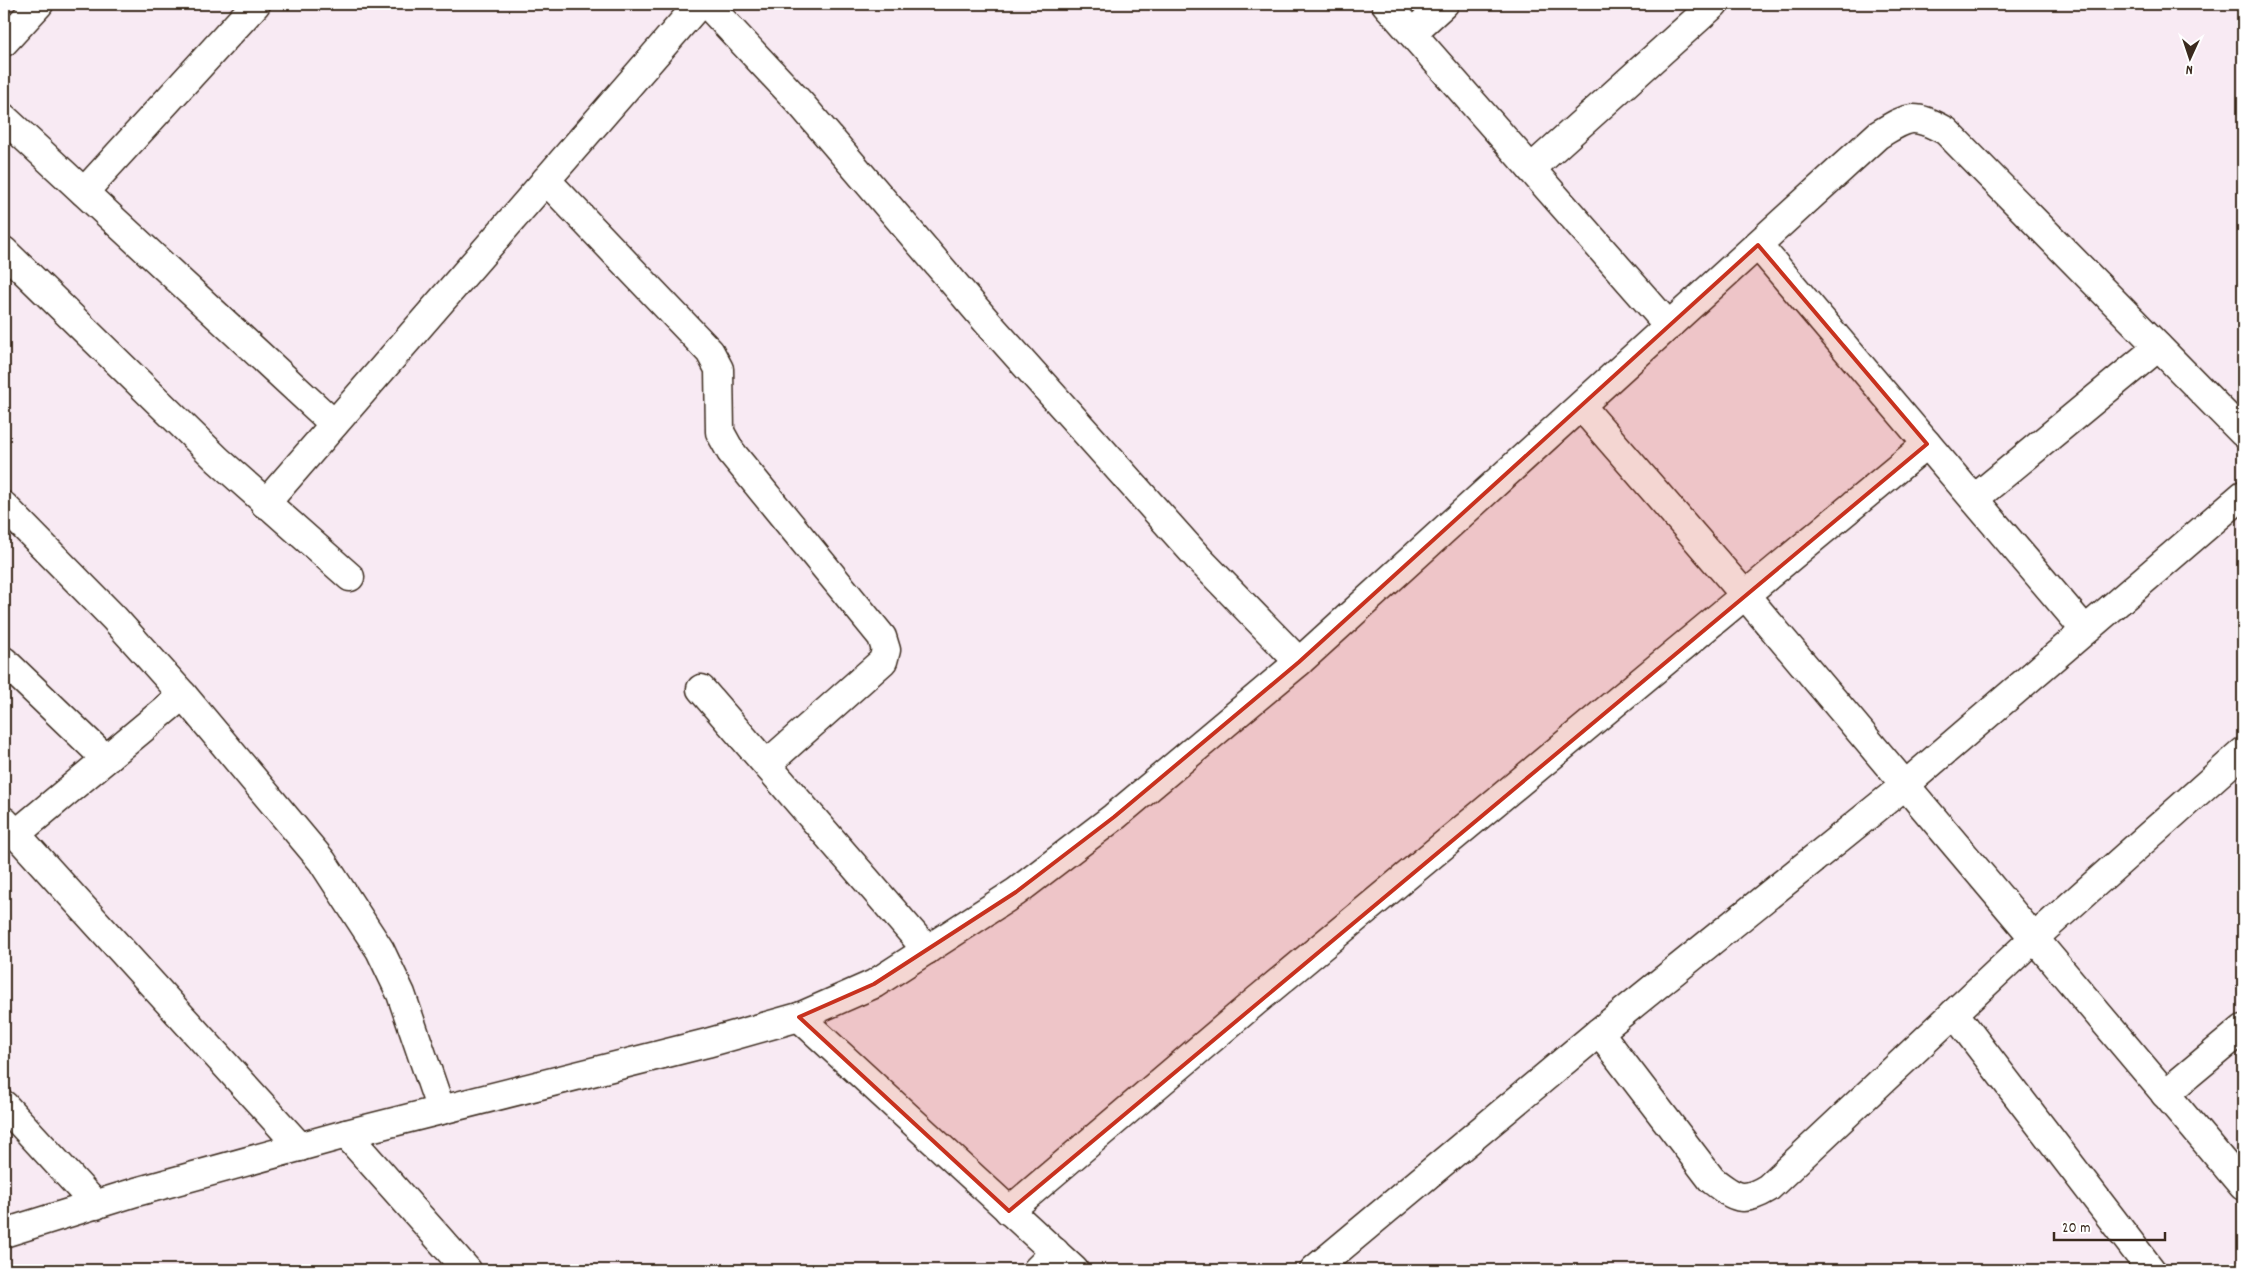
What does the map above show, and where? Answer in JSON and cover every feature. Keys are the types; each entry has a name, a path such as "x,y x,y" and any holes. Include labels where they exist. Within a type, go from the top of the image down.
{"street":[{"path":"4,42 39,4"},
{"path":"84,192 256,4"},
{"path":"265,504 699,4"},
{"path":"707,4 800,104 988,323 1201,560 1299,662"},
{"path":"1386,4 1669,326"},
{"path":"1412,33 1444,4"},
{"path":"1531,169 1714,4"},
{"path":"4,118 334,424"},
{"path":"4,1233 346,1134 799,1017 874,984 1016,892 1114,817 1299,662 1878,135 1904,119 1926,120 1946,131 2243,433"},
{"path":"546,180 710,352 719,370 720,432 731,452 882,637 886,650 883,661 767,764"},
{"path":"1758,244 2085,630"},
{"path":"4,251 218,460 265,504 350,577"},
{"path":"1974,499 2158,347"},
{"path":"1581,406 1745,595 2243,1186"},
{"path":"1009,1211 1256,1001 1927,444"},
{"path":"1314,1270 1599,1032 1904,786 2243,495"},
{"path":"4,506 114,618 183,695 322,861 375,942 401,994 441,1110"},
{"path":"4,662 106,759"},
{"path":"701,688 927,950"},
{"path":"183,695 106,759 10,828 300,1147"},
{"path":"1599,1032 1712,1180 1730,1194 1745,1198 1755,1196 1768,1188 2033,939 2243,752"},
{"path":"1954,1013 2151,1270"},
{"path":"799,1017 1009,1211 1055,1264"},
{"path":"2165,1094 2243,1029"},
{"path":"4,1105 96,1205"},
{"path":"346,1134 467,1270"}],"highlighted area":[{"path":"1758,245 1927,444 1009,1211 799,1017 874,984 1016,892 1114,817 1299,662"}]}
